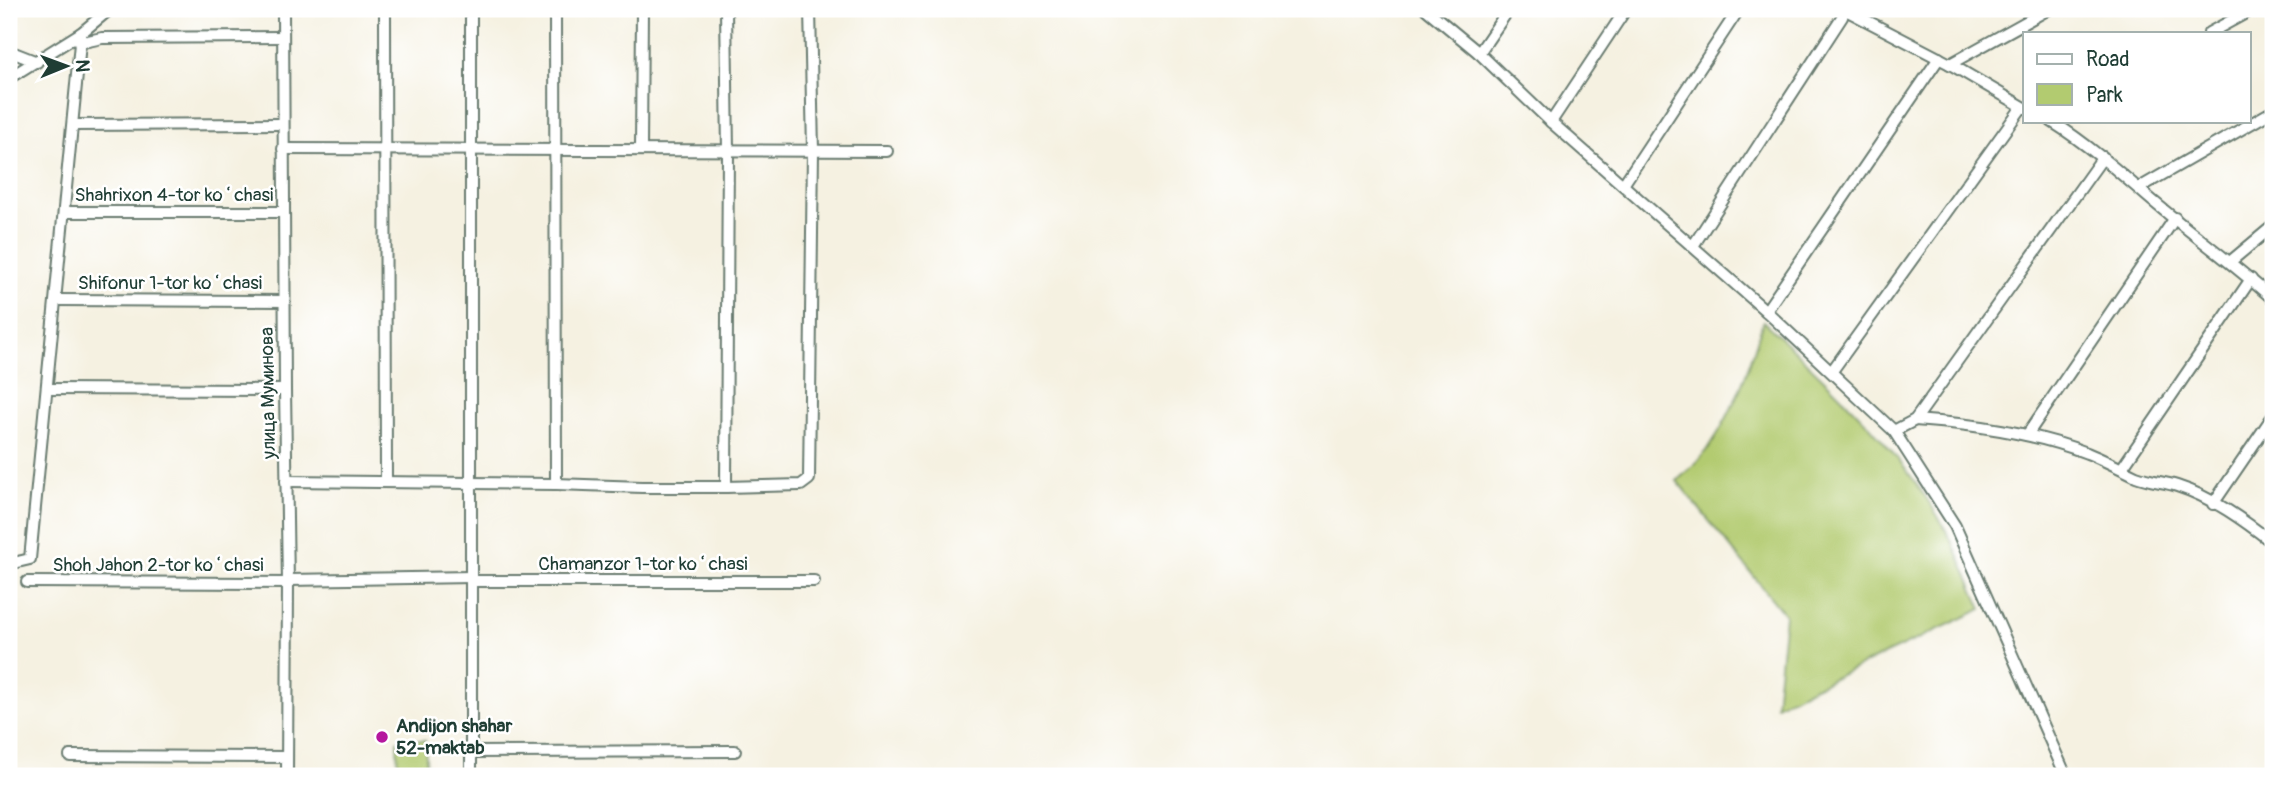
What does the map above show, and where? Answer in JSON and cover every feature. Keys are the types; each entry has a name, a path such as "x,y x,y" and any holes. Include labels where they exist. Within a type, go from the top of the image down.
{"street":[{"path":"9,78 80,38 110,9"},
{"name":"улица Муминова","path":"283,9 287,776"},
{"path":"385,9 386,481"},
{"path":"471,9 471,776"},
{"path":"555,9 556,484"},
{"path":"641,150 642,9"},
{"path":"726,9 726,487"},
{"path":"286,481 470,482 642,488 801,485 809,478 813,151 810,9"},
{"path":"1426,9 1479,53 1550,122 1766,311 1894,430 1955,526 2066,776"},
{"path":"1479,53 1509,9"},
{"path":"1550,122 1626,9"},
{"path":"1623,186 1740,9"},
{"path":"1693,246 1842,18 1844,9 1950,64 2023,107 1832,371"},
{"path":"1950,64 2049,9"},
{"path":"2211,32 2253,9"},
{"path":"80,38 283,37"},
{"path":"9,564 30,559 80,38"},
{"path":"9,51 37,62"},
{"path":"1766,311 1939,58"},
{"path":"2139,188 2273,111"},
{"path":"2054,122 2231,261 2273,299"},
{"path":"73,125 282,124"},
{"path":"283,149 887,151"},
{"path":"1894,430 1915,420 2103,158"},
{"name":"Shahrixon 4-tor koʻchasi","path":"65,212 283,212"},
{"path":"2026,435 2175,218"},
{"path":"2231,261 2273,226"},
{"path":"2122,468 2251,279"},
{"name":"Shifonur 1-tor koʻchasi","path":"56,300 284,302"},
{"path":"47,389 285,390"},
{"path":"2213,504 2273,416"},
{"path":"1915,420 1968,424 2026,435 2086,453 2138,477 2179,487 2235,515 2273,543"},
{"name":"Chamanzor 1-tor koʻchasi","path":"288,581 814,581"},
{"name":"Shoh Jahon 2-tor koʻchasi","path":"27,582 288,581"},
{"path":"472,751 736,751"},
{"path":"70,756 287,757"}],"green space":[{"path":"1763,321 1865,421 1911,476 1949,536 1982,609 1776,705 1785,615 1677,481 1707,451 1719,431 1735,401"},
{"path":"425,740 427,776 398,776 397,741"}],"place":[{"name":"Andijon shahar 52-maktab","path":"382,737"}]}
